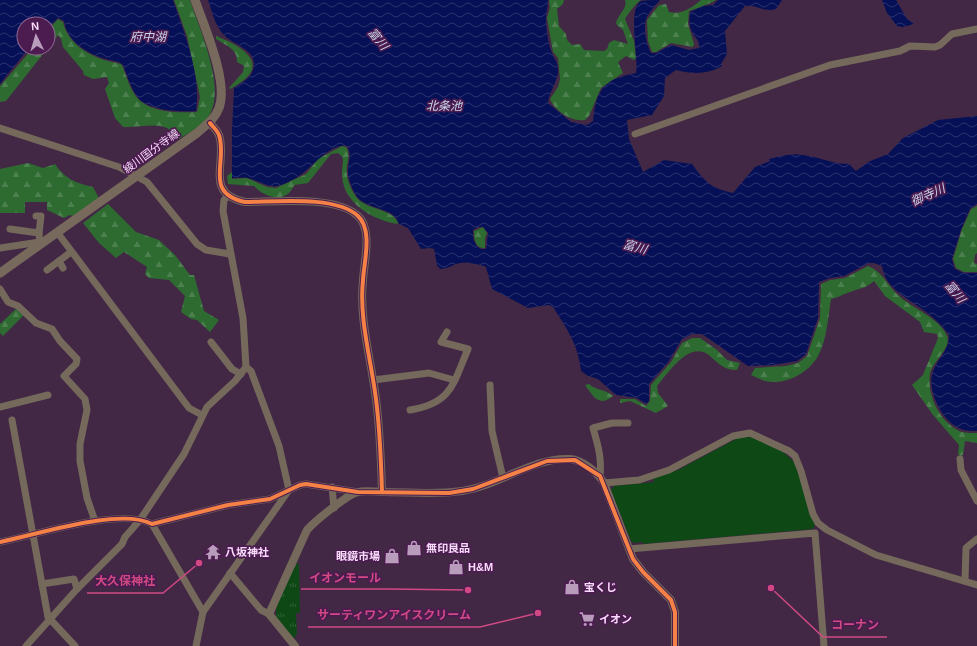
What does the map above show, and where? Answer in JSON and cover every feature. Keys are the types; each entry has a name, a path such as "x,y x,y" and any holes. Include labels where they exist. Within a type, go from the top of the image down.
{"main road":[{"name":"綾川国分寺線","path":"0,273 136,176 216,116 221,101 221,81 195,0"}],"street":[{"path":"635,134 830,65 900,51 910,46 935,47 940,45 952,34 977,29"},
{"path":"210,122 219,136 220,184 228,196 245,202 332,203 346,208 358,216 366,234 366,257 362,281 363,315 380,435 382,492"},
{"path":"0,128 119,167 147,182 197,244 206,250 230,254"},
{"path":"26,646 51,620 77,589 122,544 125,537 140,520 184,454 202,415 211,402 241,374 246,367 243,318 223,211 224,200 228,196"},
{"path":"0,248 40,244 39,233 41,216 36,216"},
{"path":"10,229 39,233"},
{"path":"57,232 189,408 202,415"},
{"path":"47,270 71,252"},
{"path":"58,261 64,268"},
{"path":"0,289 8,302 18,306 36,322 52,328 60,341 77,359 76,364 64,376 85,399 87,410 80,444 80,461 84,485 95,522"},
{"path":"410,410 423,408 434,403 451,390 468,350 441,342 447,332"},
{"path":"211,342 232,369 241,374"},
{"path":"196,646 203,612 289,490 279,446 251,371 246,367"},
{"path":"373,380 429,372 454,380"},
{"path":"490,385 492,431 503,478"},
{"path":"0,406 48,395"},
{"path":"12,420 48,617 75,646"},
{"path":"628,423 612,423 593,428 599,449 602,480 629,549 643,572 671,600 674,612 675,646"},
{"path":"0,542 95,522 140,520 152,524 228,505 270,499 306,484 358,492 462,491 503,478 547,461 567,459 575,460 583,464 602,480 639,480 669,470 733,436 750,433 789,451 795,456 801,471 813,514 818,523 827,530 876,555 977,585"},
{"path":"960,458 961,470 977,501"},
{"path":"332,487 334,508"},
{"path":"269,614 307,530 316,520 358,492"},
{"path":"152,524 203,612"},
{"path":"629,549 815,534 824,646"},
{"path":"965,581 966,548 977,539"},
{"path":"230,573 262,610 269,614 295,646"},
{"path":"42,584 74,579 77,589"}],"green space":[{"path":"174,0 190,0 205,41 213,73 215,89 214,102 210,114 200,125 179,139 174,132 161,126 123,127 115,118 105,89 109,83 107,77 93,79 84,75 83,71 63,47 61,39 58,35 56,38 56,21 58,19 63,22 65,29 74,42 86,52 100,59 122,65 135,95 140,101 147,105 163,111 197,112 200,97 187,36"},
{"path":"549,0 564,0 563,4 557,9 559,26 566,34 567,40 572,45 580,44 584,50 604,51 607,49 609,43 614,40 628,44 623,30 616,24 624,9 626,3 625,0 641,0 625,19 634,41 636,58 634,60 626,56 618,62 623,73 601,88 589,116 585,120 574,119 564,115 556,108 550,99 558,87 560,79 558,58 553,52 547,18 550,8"},
{"path":"701,0 716,0 689,11 688,24 694,44 693,47 671,43 656,52 652,52 648,41 647,20 659,5 666,4 669,12 678,13 694,6"},
{"path":"216,36 237,46 245,52 251,59 253,66 250,73 243,81 230,89 229,88 243,72 244,66 237,62 237,58 233,51 227,45 216,39"},
{"path":"26,56 42,56 6,101 0,102 0,86"},
{"path":"342,146 346,147 348,151 347,177 356,197 362,203 392,215 398,224 388,222 369,214 352,201 343,183 343,159 338,153 331,154 308,183 295,185 285,196 275,197 266,195 254,186 228,184 227,176 232,172 232,179 247,178 267,187 276,188 306,174 318,159"},
{"path":"28,163 43,168 55,164 71,180 93,187 99,198 73,216 70,215 64,218 47,210 47,202 25,202 25,213 0,213 0,169"},
{"path":"108,204 136,232 159,240 175,255 190,275 194,275 204,311 219,320 210,332 197,320 191,319 181,312 185,296 169,280 149,278 145,274 147,267 124,252 116,258 99,243 83,223"},
{"path":"977,206 977,253 975,255 974,263 977,264 977,272 964,272 956,268 953,259 962,229 971,209"},
{"path":"483,227 487,233 485,238 485,248 477,245 474,237 474,231"},
{"path":"868,266 881,275 894,291 904,300 938,324 947,336 947,345 930,374 930,390 940,414 952,427 966,433 977,433 977,443 965,441 963,455 960,456 958,454 959,445 933,415 912,385 923,375 938,338 937,334 924,332 920,322 885,296 874,281 865,287 831,299 827,328 821,350 809,368 795,377 780,382 763,381 751,375 755,368 786,366 798,363 807,356 820,318 821,284 830,280 845,278"},
{"path":"17,308 24,315 3,336 0,333 0,324"},
{"path":"692,338 700,338 717,350 727,360 740,363 737,370 725,368 710,356 702,352 695,352 680,359 657,386 658,393 668,406 656,413 630,401 620,403 620,399 635,399 646,406 650,401 651,385 671,362 682,343"},
{"path":"589,384 613,396 604,401 600,401 585,385"},
{"path":"746,436 753,437 782,451 795,463 815,525 813,529 643,544 643,542 634,543 631,541 611,490 614,486 654,482 653,478 678,470 738,438"},
{"path":"297,563 299,564 300,613 296,613 297,634 294,638 278,622 276,613 282,590"}],"water":[{"name":"府中湖","path":"0,0 173,0 191,55 196,84 196,111 160,109 141,101 132,89 121,63 99,57 79,46 69,35 64,21 58,18 56,20 56,16 16,16 16,56 23,56 0,84"},
{"name":"北条池","path":"208,0 548,0 546,27 551,49 558,67 558,73 548,103 571,122 587,125 593,121 596,101 599,93 604,87 609,82 625,75 636,73 637,66 634,23 637,6 641,1 660,0 648,15 645,23 645,34 649,49 651,53 656,53 671,45 689,50 699,48 698,41 690,27 690,12 703,6 713,5 718,0 782,0 776,9 771,10 753,6 745,6 725,31 727,54 721,64 722,66 711,71 699,73 676,70 665,78 664,96 652,115 627,120 629,139 643,172 664,160 692,164 709,183 719,189 733,193 755,167 770,161 769,159 799,154 837,163 849,164 856,171 868,162 888,154 903,138 938,120 977,116 977,204 970,209 961,230 952,259 955,269 964,273 977,273 977,431 961,429 948,421 938,406 932,390 932,375 936,364 945,351 949,335 932,316 901,295 887,280 882,266 874,263 869,263 844,276 830,278 819,282 818,318 806,354 797,361 773,365 748,366 702,334 692,334 682,339 669,361 649,384 649,401 646,404 637,398 616,395 598,379 588,376 581,371 580,361 575,345 553,307 549,305 528,308 492,289 486,267 463,263 440,269 437,265 434,249 421,249 408,228 399,224 393,215 364,203 359,199 353,190 348,176 350,153 347,146 333,148 300,175 280,185 270,186 248,178 232,178 234,88 245,81 250,75 254,68 254,63 253,58 246,50 227,38 220,30","holes":["478,227 483,227 488,233 486,249 481,249 477,246 473,236 473,230"]},
{"path":"882,0 896,0 907,19 914,24 903,27 897,26 887,13"}],"cycle path":[{"path":"210,123 218,133 221,145 221,184 224,192 232,198 245,202 320,202 348,209 358,216 363,222 366,246 362,308 378,417 382,492"},
{"path":"0,542 99,520 138,520 152,524 228,505 270,499 300,485 306,484 358,492 449,493 473,489 547,461 575,460 600,476 633,559 643,572 671,600 675,612 675,646"}],"place":[{"name":"無印良品","path":"414,548"},
{"name":"八坂神社","path":"213,552"},
{"name":"眼鏡市場","path":"392,556"},
{"name":"大久保神社","path":"199,563"},
{"name":"H&M","path":"456,567"},
{"name":"宝くじ","path":"572,587"},
{"name":"コーナン","path":"771,588"},
{"name":"イオンモール","path":"468,590"},
{"name":"サーティワンアイスクリーム","path":"538,613"},
{"name":"イオン","path":"587,619"}],"water label":[{"name":"富川","path":"378,39"},
{"name":"御寺川","path":"928,195"},
{"name":"富川","path":"635,247"},
{"name":"富川","path":"955,292"}]}
